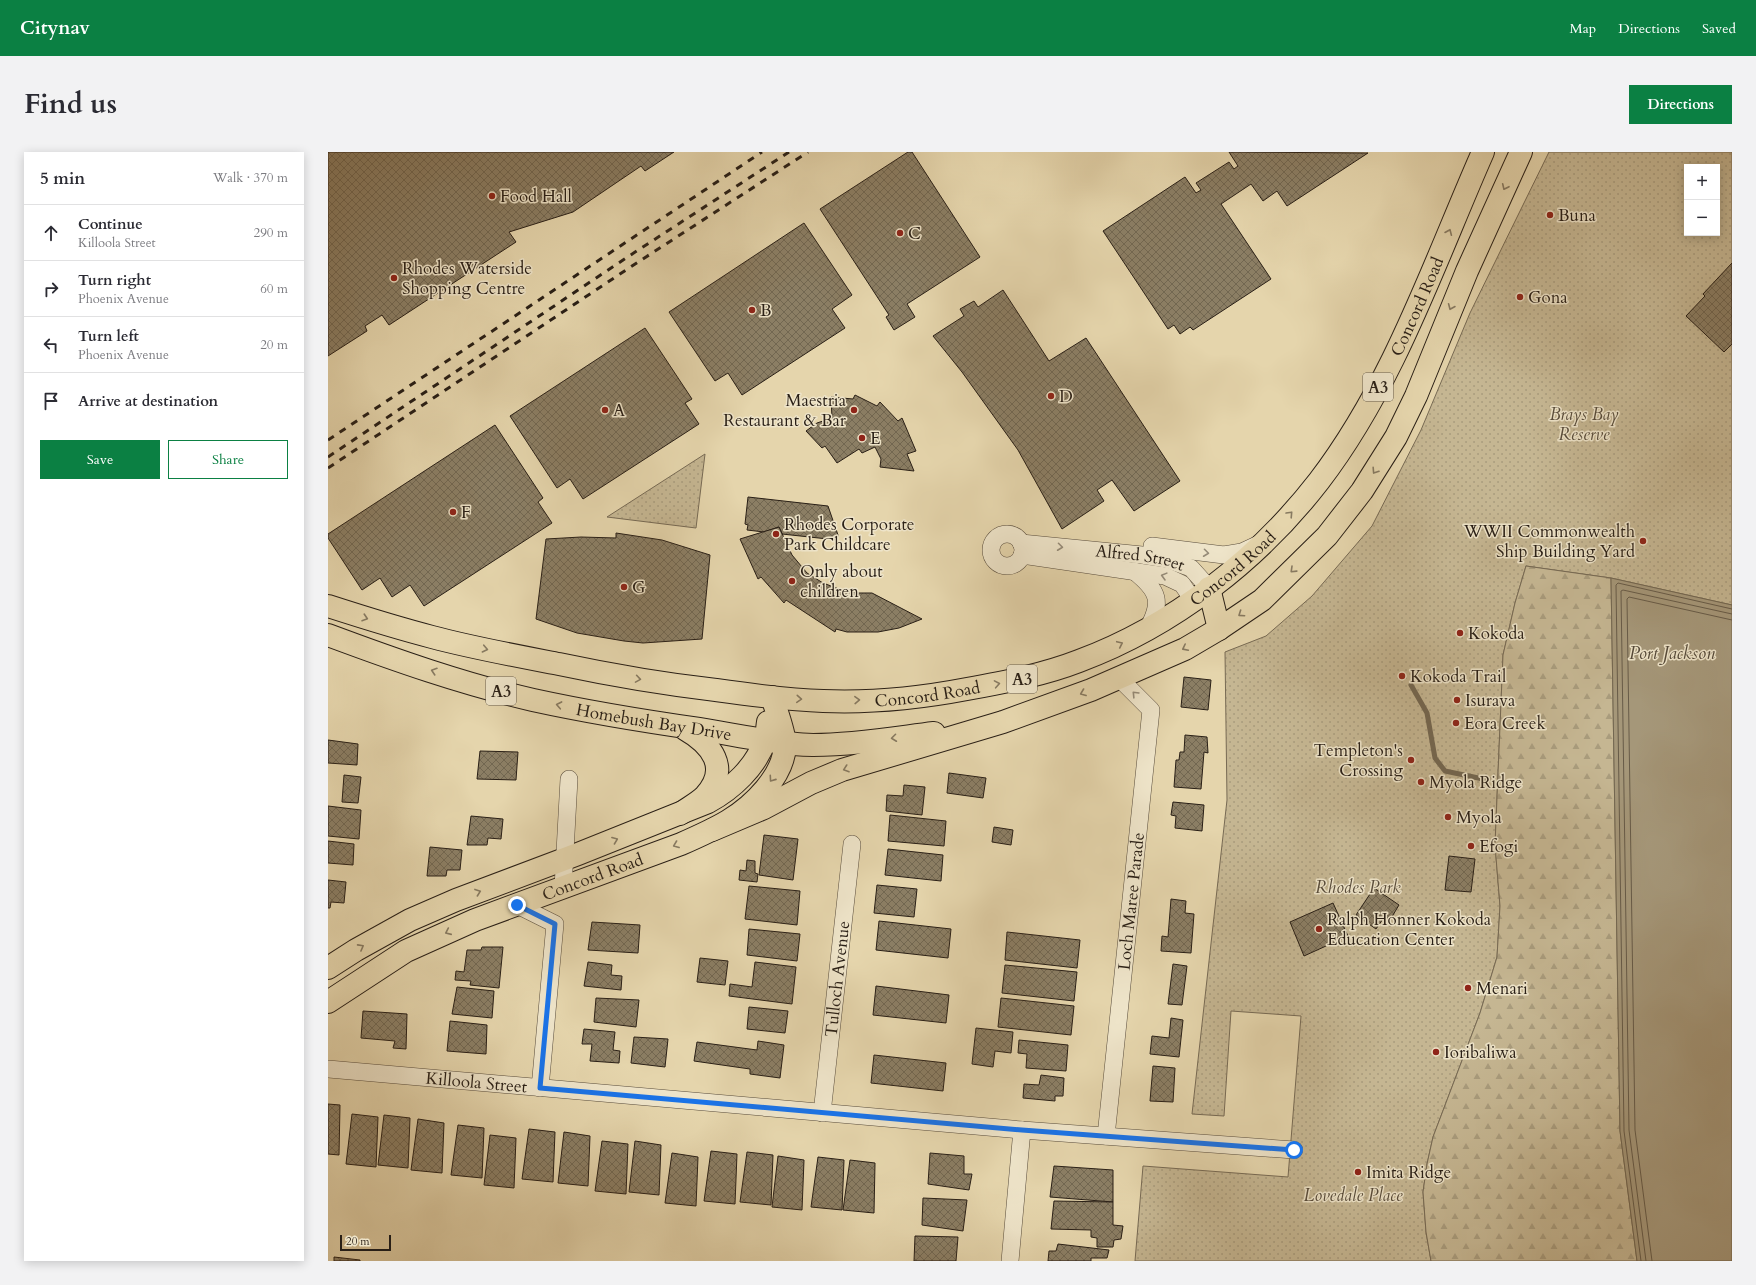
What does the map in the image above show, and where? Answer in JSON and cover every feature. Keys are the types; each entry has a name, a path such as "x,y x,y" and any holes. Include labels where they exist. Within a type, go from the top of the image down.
{"main road":[{"name":"Concord Road","path":"328,1002 406,951 475,920 681,844 712,830 737,816 769,783 782,761 775,742 772,697 826,701 889,699 946,693 1007,682 1056,669 1114,646 1147,630 1201,594 1233,570 1298,506 1317,484 1348,438 1375,394 1433,269 1483,152"},
{"name":"Concord Road","path":"989,726 1043,709 1185,649 1219,629 1262,600 1327,536 1362,491 1396,437 1416,396 1467,271 1521,152"},
{"path":"1201,594 1219,629"},
{"name":"A3","path":"328,606 433,638 584,670 667,684 772,697"},
{"name":"Homebush Bay Drive","path":"328,635 390,657 505,693 599,713 775,742 814,745 853,743 989,726"},
{"path":"712,830 764,808 811,783 842,770 917,749 989,726"},
{"path":"680,727 704,742 713,754 717,766 715,779 710,790 701,800 680,814"},
{"name":"Concord Road","path":"328,968 356,950 410,920 456,900 708,802 722,794 734,784 775,742"}],"street":[{"name":"Alfred Street","path":"1084,550 1135,544 1211,554 1231,554 1242,552 1262,542"},
{"name":"Alfred Street","path":"1022,549 1084,550 1142,555 1166,559 1191,568 1197,572 1201,594 1176,580 1158,575 1022,549"},
{"name":"Alfred Street","path":"1134,571 1149,585 1156,598 1157,609 1147,630"},
{"name":"Loch Maree Parade","path":"1106,1136 1151,710 1119,678"},
{"path":"562,888 569,779"},
{"name":"Tulloch Avenue","path":"822,1112 852,844"},
{"path":"517,905 555,924 540,1088"},
{"name":"Killoola Street","path":"328,1070 1022,1130 1294,1150"},
{"path":"1010,1261 1022,1130"}],"green space":[{"path":"1549,152 1732,152 1732,605 1611,578 1526,566 1515,603 1503,655 1495,845 1500,906 1497,957 1480,1013 1433,1137 1427,1164 1423,1192 1426,1232 1431,1261 1135,1261 1143,1166 1288,1177 1301,1016 1231,1011 1224,1116 1192,1114 1227,800 1225,652 1266,636 1312,596 1372,526 1421,430 1470,313"},
{"path":"705,454 696,528 607,517"},
{"path":"1526,566 1611,578 1620,1131 1637,1261 1431,1261 1426,1232 1423,1192 1433,1137 1480,1013 1497,957 1500,906 1495,845 1503,655 1515,603"}],"water":[{"name":"Port Jackson","path":"1611,578 1732,605 1732,1261 1637,1261 1620,1131"}],"building":[{"name":"Rhodes Waterside Shopping Centre","path":"328,152 674,152 645,171 641,166 573,212 509,232 516,242 389,325 382,315 365,326 367,331 328,356"},
{"name":"C","path":"908,152 912,152 980,257 907,304 915,317 894,330 886,317 889,315 820,209"},
{"path":"1229,152 1368,153 1287,206 1277,191 1263,201 1251,184 1221,204 1271,279 1193,330 1190,327 1180,334 1174,325 1168,329 1103,231 1185,177 1196,193 1201,190 1196,183 1229,162 1234,169 1238,166"},
{"name":"B","path":"804,223 852,295 832,309 845,328 742,395 728,373 715,381 669,312"},
{"path":"1732,263 1732,344 1724,352 1686,316 1705,296 1703,294"},
{"name":"D","path":"1003,290 1049,361 1086,338 1180,481 1134,511 1112,480 1097,490 1104,501 1062,529 1018,450 962,372 933,336 964,316 960,309 974,301 978,307"},
{"name":"A","path":"645,328 692,399 685,403 699,424 583,499 570,479 557,488 510,416"},
{"name":"E","path":"855,395 877,406 880,402 898,421 902,418 916,451 907,454 914,471 880,467 881,459 875,447 862,453 859,449 837,463 825,446 822,448 806,431 817,423 832,418 831,397 853,399"},
{"name":"F","path":"495,425 543,498 538,502 552,523 424,606 410,585 392,597 380,578 362,590 328,538 328,534"},
{"path":"748,497 828,506 838,535 837,540 782,534 779,527 764,532 747,530 748,525 745,524"},
{"name":"Only about children","path":"779,527 792,555 807,573 823,583 839,589 857,593 872,593 922,619 899,628 878,632 847,632 836,629 835,632 786,600 784,603 761,577 758,579 740,539"},
{"name":"G","path":"616,533 662,540 710,555 702,639 643,643 624,641 577,633 536,619 546,539 581,537 616,538"},
{"path":"1184,677 1211,680 1208,710 1181,707"},
{"path":"1185,735 1207,737 1208,753 1204,752 1201,789 1174,787 1176,760 1179,760 1180,752 1184,752"},
{"path":"328,740 358,744 357,765 328,763"},
{"path":"480,751 518,752 516,780 477,779"},
{"path":"949,773 986,778 983,798 947,793"},
{"path":"344,775 361,777 358,803 342,802"},
{"path":"904,785 925,787 922,815 886,811 887,795 903,796"},
{"path":"1173,802 1204,805 1202,831 1175,828 1176,816 1171,815"},
{"path":"328,806 361,810 359,839 328,836"},
{"path":"890,815 946,821 944,846 888,841"},
{"path":"471,816 503,819 501,839 488,838 487,845 467,845"},
{"path":"994,827 1013,830 1011,845 992,842"},
{"path":"764,835 798,839 793,880 759,875"},
{"path":"328,841 354,844 353,865 328,863"},
{"path":"430,847 462,850 460,870 447,870 446,876 427,876"},
{"path":"888,849 943,855 941,881 885,875"},
{"path":"1449,856 1475,859 1471,892 1445,890"},
{"path":"747,860 755,861 755,873 758,874 757,882 739,880 740,870 746,871"},
{"path":"328,880 346,882 344,903 331,902 330,908 328,908"},
{"path":"877,885 917,889 914,917 874,913"},
{"path":"749,886 800,891 797,925 745,919"},
{"path":"1374,888 1399,905 1390,920 1385,916 1376,929 1356,915"},
{"path":"1171,899 1186,901 1185,913 1194,914 1191,953 1161,951 1162,936 1168,937"},
{"name":"Ralph Honner Kokoda Education Center","path":"1333,903 1348,936 1304,956 1290,922"},
{"path":"879,921 951,929 948,958 876,950"},
{"path":"592,922 640,925 638,953 588,950"},
{"path":"749,929 800,934 797,961 747,955"},
{"path":"1007,932 1080,940 1077,968 1005,960"},
{"path":"482,947 503,947 499,988 470,985 471,981 455,980 456,971 464,972 467,950 481,950"},
{"path":"700,958 728,961 725,985 697,982"},
{"path":"588,962 612,965 611,975 622,976 621,990 584,986"},
{"path":"755,962 796,967 792,1004 729,996 730,984 752,987"},
{"path":"1173,964 1187,966 1182,1005 1168,1004"},
{"path":"1005,965 1077,972 1074,1001 1002,993"},
{"path":"876,986 949,995 946,1023 873,1015"},
{"path":"457,987 494,991 492,1018 452,1014"},
{"path":"596,998 639,1000 636,1027 594,1022"},
{"path":"1001,998 1074,1006 1071,1035 998,1027"},
{"path":"749,1007 788,1011 785,1033 747,1029"},
{"path":"363,1011 407,1014 406,1049 393,1048 395,1041 361,1038"},
{"path":"1171,1018 1183,1020 1179,1057 1150,1054 1152,1036 1169,1038"},
{"path":"450,1021 487,1025 486,1054 447,1051"},
{"path":"976,1028 1013,1032 1011,1053 995,1051 993,1067 972,1064"},
{"path":"584,1029 615,1032 613,1050 620,1051 619,1063 590,1061 592,1044 582,1044"},
{"path":"634,1037 668,1039 665,1067 631,1063"},
{"path":"1019,1040 1068,1045 1066,1071 1026,1068 1027,1054 1018,1053"},
{"path":"758,1041 784,1045 780,1078 750,1074 750,1069 694,1061 697,1042 757,1050"},
{"path":"874,1055 946,1063 943,1091 871,1083"},
{"path":"1153,1066 1175,1068 1173,1102 1150,1101"},
{"path":"1041,1075 1064,1078 1063,1096 1055,1096 1055,1101 1023,1098 1024,1084 1039,1085"},
{"path":"328,1104 340,1105 339,1155 328,1154"},
{"path":"352,1114 378,1117 376,1167 346,1164"},
{"path":"384,1115 410,1118 408,1168 378,1165"},
{"path":"418,1119 444,1123 442,1173 411,1170"},
{"path":"458,1125 484,1128 482,1178 451,1175"},
{"path":"529,1129 555,1132 553,1182 522,1179"},
{"path":"564,1132 590,1136 588,1186 558,1183"},
{"path":"490,1135 516,1138 514,1188 484,1185"},
{"path":"602,1141 628,1144 626,1194 595,1191"},
{"path":"635,1141 661,1145 659,1195 629,1192"},
{"path":"711,1151 737,1154 735,1204 704,1201"},
{"path":"747,1152 773,1155 771,1205 740,1202"},
{"path":"672,1153 698,1157 696,1206 665,1203"},
{"path":"930,1153 964,1156 964,1174 972,1174 969,1190 928,1184"},
{"path":"778,1156 804,1160 802,1210 772,1207"},
{"path":"818,1157 844,1160 842,1210 811,1207"},
{"path":"850,1160 875,1163 874,1213 843,1210"},
{"path":"1054,1166 1113,1170 1113,1202 1050,1197"},
{"path":"923,1198 967,1200 963,1231 922,1225"},
{"path":"1054,1201 1113,1202 1113,1225 1123,1226 1121,1239 1114,1240 1113,1247 1097,1247 1097,1238 1091,1237 1091,1230 1051,1229"},
{"path":"915,1236 958,1237 956,1261 914,1261"},
{"path":"1058,1244 1109,1250 1107,1258 1091,1258 1091,1261 1048,1261 1049,1251 1056,1251"},
{"path":"334,1257 360,1260 360,1261 334,1261"}],"waterway":[{"path":"1411,685 1427,713 1435,758 1445,771 1488,780"}],"railway":[{"path":"328,440 762,152"},
{"path":"328,457 626,258 789,152"},
{"path":"328,468 632,266 808,152"}],"place":[{"name":"Food Hall","path":"492,196"},
{"name":"Buna","path":"1550,215"},
{"name":"C","path":"900,233"},
{"name":"Rhodes Waterside Shopping Centre","path":"394,278"},
{"name":"Gona","path":"1520,297"},
{"name":"B","path":"752,310"},
{"name":"D","path":"1051,396"},
{"name":"A","path":"605,410"},
{"name":"Maestria Restaurant & Bar","path":"854,410"},
{"name":"E","path":"862,438"},
{"name":"F","path":"453,512"},
{"name":"Rhodes Corporate Park Childcare","path":"776,534"},
{"name":"WWII Commonwealth Ship Building Yard","path":"1643,541"},
{"name":"Only about children","path":"792,581"},
{"name":"G","path":"624,587"},
{"name":"Kokoda","path":"1460,633"},
{"name":"Kokoda Trail","path":"1402,676"},
{"name":"Isurava","path":"1457,700"},
{"name":"Eora Creek","path":"1456,723"},
{"name":"Templeton's Crossing","path":"1411,760"},
{"name":"Myola Ridge","path":"1421,782"},
{"name":"Myola","path":"1448,817"},
{"name":"Efogi","path":"1471,846"},
{"name":"Ralph Honner Kokoda Education Center","path":"1319,929"},
{"name":"Menari","path":"1468,988"},
{"name":"Ioribaliwa","path":"1436,1052"},
{"name":"Imita Ridge","path":"1358,1172"}],"route":[{"path":"517,905 555,924 540,1088 1022,1130 1294,1150"}],"park label":[{"name":"Brays Bay Reserve","path":"1584,424"},
{"name":"Rhodes Park","path":"1358,887"},
{"name":"Lovedale Place","path":"1353,1195"}]}
